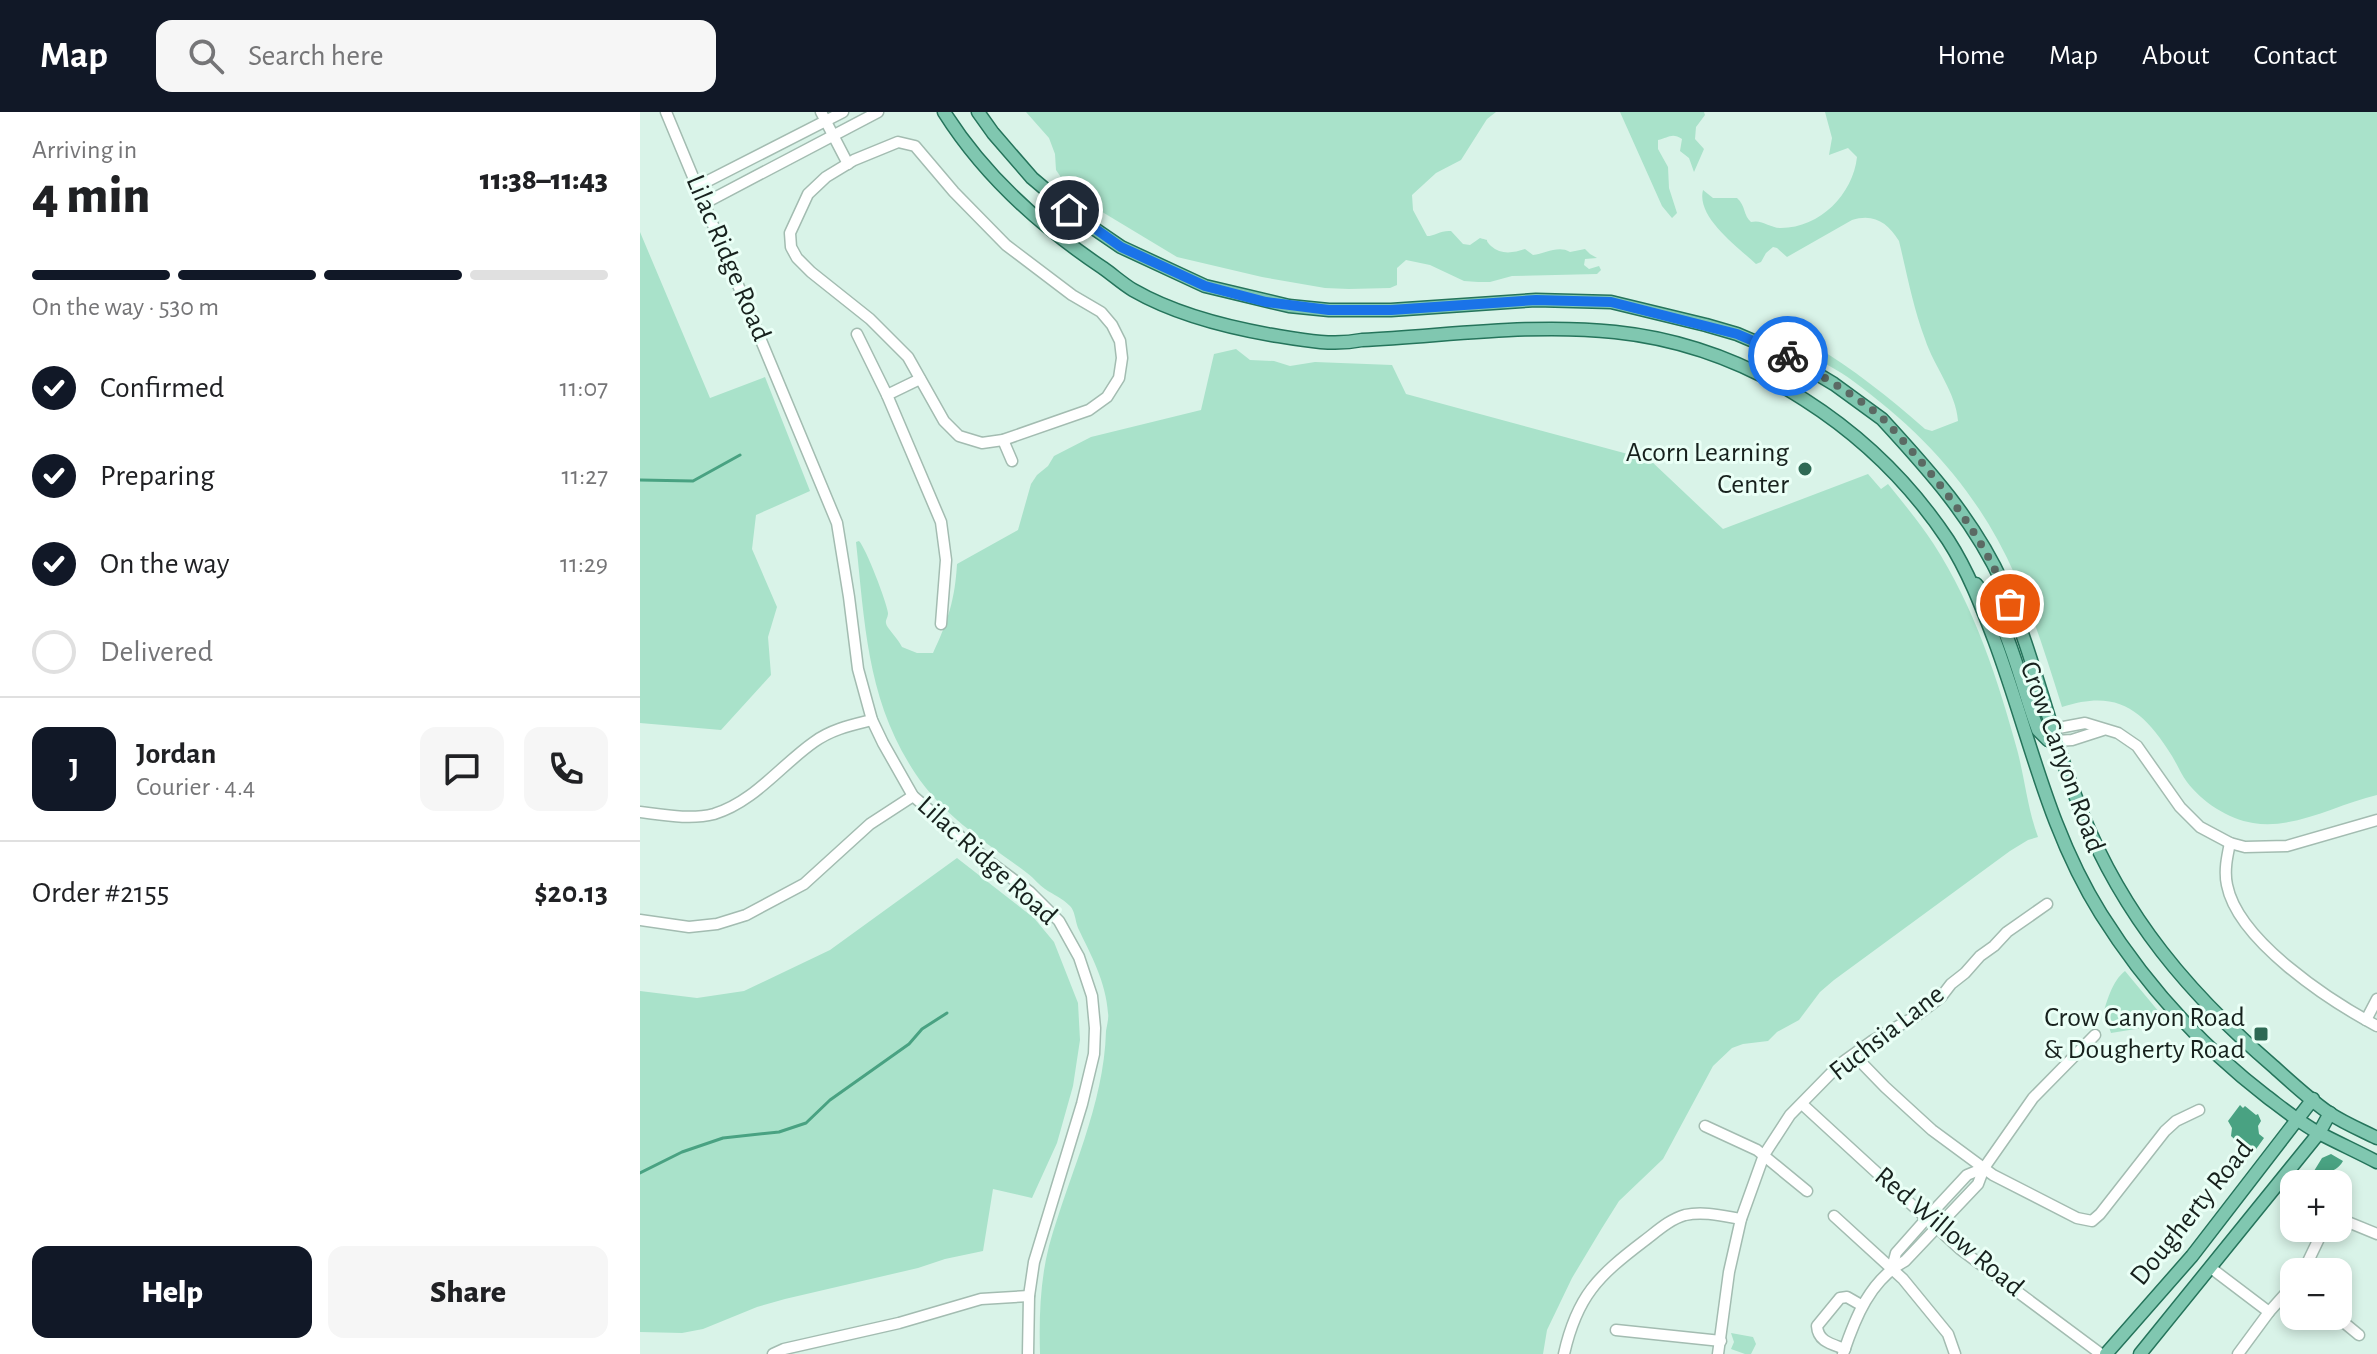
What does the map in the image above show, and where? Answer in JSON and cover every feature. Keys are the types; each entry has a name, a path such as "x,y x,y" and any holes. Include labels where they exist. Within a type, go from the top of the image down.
{"main road":[{"name":"Crow Canyon Road","path":"944,112 959,137 994,179 1030,215 1133,290 1186,313 1241,329 1346,343 1551,328 1618,332 1679,344 1739,364 1804,399 1856,437 1912,493 1949,542 1968,576 1995,643 2056,826 2100,913 2138,968 2172,1010 2240,1076 2319,1133 2377,1162"},
{"name":"Crow Canyon Road","path":"978,112 1032,178 1083,221 1121,247 1205,286 1289,306 1329,310 1391,310 1536,300 1611,302 1716,328 1784,354 1834,384 1882,419 1951,497 2002,582 2082,813 2125,899 2152,939 2197,995 2232,1032 2330,1113 2377,1138"},
{"path":"1968,576 1986,595 2006,638 2038,730 2048,740 2055,735"},
{"name":"Dougherty Road","path":"2104,1354 2192,1256 2313,1099"},
{"name":"Dougherty Road","path":"2140,1354 2319,1133 2330,1113"}],"street":[{"name":"Lilac Ridge Road","path":"666,112 837,523 858,669 872,720 913,796 1030,892 1059,921 1079,957 1092,996 1094,1054 1034,1262 1029,1296 1028,1354"},
{"path":"698,186 824,116 843,112"},
{"path":"705,203 878,112"},
{"path":"824,116 848,164"},
{"path":"898,142 915,146 954,192 1006,245 1072,295 1101,312 1120,341 1122,358 1119,378 1107,397 1089,410 1003,440 982,443 959,436 944,421 908,357 870,319 811,272 791,247 790,233 808,194 826,177 848,164 898,142"},
{"path":"857,334 887,395 941,522 946,560 941,624"},
{"path":"887,395 920,379"},
{"path":"1003,440 1012,461"},
{"path":"640,812 694,817 713,814 741,803 817,740 840,728 872,720"},
{"path":"2055,735 2072,740 2103,730 2118,733 2137,746 2180,807 2200,827 2230,843 2254,848 2287,846 2377,820"},
{"path":"640,920 689,927 717,924 746,915 804,884 870,824 913,796"},
{"path":"2230,843 2225,869 2227,886 2241,918 2302,978 2338,1004 2377,1026"},
{"name":"Fuchsia Lane","path":"1718,1354 1729,1272 1741,1219 1764,1155 1790,1115 1840,1064 1941,997 2007,932 2047,904"},
{"path":"2366,1020 2377,999"},
{"path":"1861,1305 1847,1297 1840,1298 1817,1326 1818,1334 1844,1352 1861,1305 1892,1268 1905,1261 1978,1184 1984,1168 2033,1098 2095,1035"},
{"path":"1854,1055 1932,1130 1972,1161 2043,1203 2092,1221 2165,1131 2176,1121 2199,1110"},
{"name":"Red Willow Road","path":"1802,1104 1960,1249 2104,1354"},
{"path":"1705,1126 1764,1155 1807,1191"},
{"path":"1892,1268 1896,1253 1927,1218 1967,1175 1984,1168"},
{"path":"1564,1354 1576,1312 1586,1295 1622,1257 1683,1215 1702,1213 1741,1219"},
{"path":"1834,1216 1892,1268 1948,1334 1955,1354"},
{"path":"2352,1224 2377,1234"},
{"path":"2211,1268 2269,1312"},
{"path":"773,1354 981,1299 1029,1296"},
{"path":"2243,1353 2280,1300"},
{"path":"2352,1329 2359,1335"},
{"path":"1616,1330 1721,1341"}],"shaded area":[{"path":"1026,112 1496,112 1487,119 1461,160 1436,173 1412,195 1413,210 1427,236 1451,231 1463,244 1470,245 1480,238 1499,251 1525,249 1533,255 1585,249 1597,258 1585,259 1584,265 1589,269 1599,266 1601,270 1597,274 1512,276 1478,282 1464,281 1430,265 1406,260 1397,268 1397,285 1390,288 1349,289 1262,277 1177,257 1084,201 1067,186 1056,170 1055,154 1049,138"},
{"path":"1620,112 1704,112 1696,127 1695,139 1704,149 1694,172 1689,158 1680,151 1682,139 1673,136 1658,140 1658,149 1668,167 1669,188 1677,213 1672,218 1662,206"},
{"path":"1825,112 2377,112 2377,795 2300,820 2269,824 2244,821 2225,814 2200,796 2187,782 2150,726 2127,707 2098,700 2062,707 2035,623 2015,575 2001,545 1967,491 1926,444 1879,401 1848,377 1806,353 1812,344 1898,405 1925,429 1932,431 1958,421 1953,400 1921,327 1895,235 1880,221 1860,218 1787,257 1773,247 1756,264 1720,231 1706,211 1703,190 1713,198 1737,198 1751,222 1777,228 1809,222 1832,206 1849,184 1857,157 1848,148 1829,155 1832,138"},
{"path":"640,232 710,398 765,377 810,491 756,515 752,549 777,607 768,637 771,675 721,730 640,723"},
{"path":"1236,349 1250,360 1274,361 1290,366 1315,362 1392,365 1406,394 1650,460 1723,529 1868,474 1881,489 1888,484 1923,528 1948,568 1984,645 2002,699 2038,837 2010,851 1834,980 1820,992 1799,1020 1777,1032 1768,1041 1732,1048 1713,1066 1663,1159 1619,1201 1572,1278 1547,1330 1543,1354 1040,1354 1041,1300 1046,1259 1099,1086 1108,1017 1107,1002 1097,969 1070,906 952,816 926,789 899,746 887,718 871,661 856,542 859,541 862,546 880,588 888,613 888,628 902,647 917,653 933,653 950,610 957,564 1018,530 1031,484 1054,456 1091,437 1201,410 1214,354"},
{"path":"957,858 1034,918 1054,942 1078,1003 1080,1040 1073,1086 1057,1143 1032,1198 993,1189 983,1251 785,1299 703,1329 682,1333 640,1332 640,991 697,998 744,991 830,950"},
{"path":"2125,971 2164,1018 2154,1026 2111,1033 2102,1019 2113,986"},
{"path":"2240,1105 2258,1114 2261,1121 2259,1134 2264,1138 2254,1152 2244,1148 2231,1136 2232,1128 2228,1121"},
{"path":"2331,1154 2343,1161 2334,1170 2315,1170 2322,1158"},
{"path":"1731,1333 1753,1337 1756,1344 1751,1354 1731,1349 1734,1342"}],"waterway":[{"path":"640,480 693,481 740,455"},
{"path":"640,1173 682,1152 723,1138 779,1132 806,1123 830,1100 947,1013"}],"way so far":[{"path":"1788,356 1869,408 1913,453 1951,497 1974,531 2002,582 2010,604"}],"place":[{"name":"Acorn Learning Center","path":"1805,469"},
{"name":"Crow Canyon Road & Dougherty Road","path":"2261,1034"}],"route":[{"path":"1069,210 1121,247 1205,286 1266,302 1329,310 1391,310 1536,300 1611,302 1737,334 1788,356"}]}
